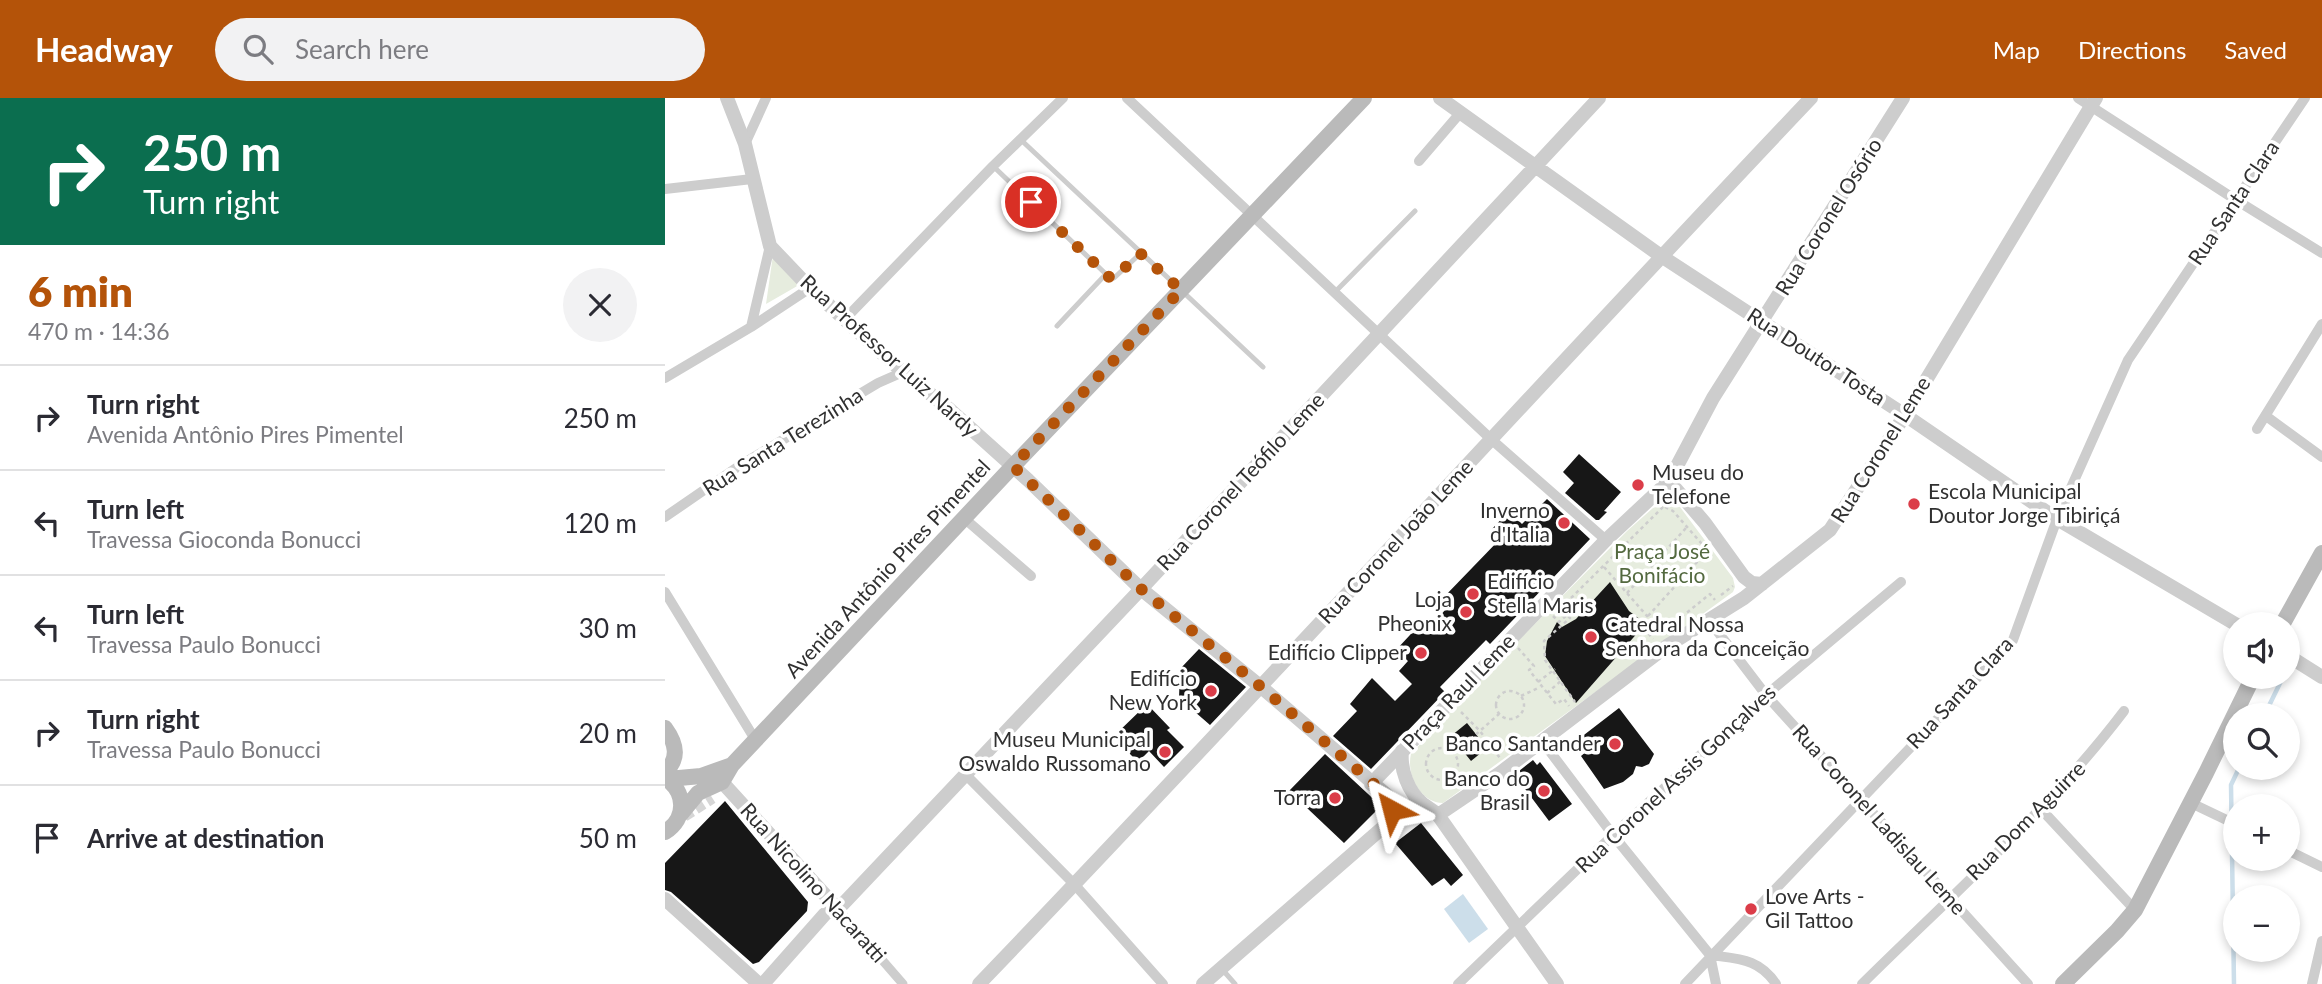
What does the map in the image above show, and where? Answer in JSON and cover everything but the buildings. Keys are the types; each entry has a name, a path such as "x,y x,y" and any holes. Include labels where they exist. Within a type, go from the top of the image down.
{"main road":[{"name":"Avenida Antônio Pires Pimentel","path":"665,832 698,793 722,782 732,765 1364,98"},
{"path":"2289,612 2322,554"},
{"path":"2063,984 2135,910 2247,689"},
{"path":"665,728 676,748 675,758 666,776 681,798 680,815"},
{"name":"Avenida Antônio Pires Pimentel","path":"666,776 701,776 732,765"}],"street":[{"name":"Rua Professor Luiz Nardy","path":"727,98 745,144 770,246 810,288 1013,466 1141,589 1260,686 1390,800 1392,810 1388,823"},
{"path":"745,144 766,98"},
{"path":"845,319 1063,98"},
{"path":"1126,98 1492,440 1606,540 1669,481 1706,523 1744,598"},
{"name":"Rua Doutor Tosta","path":"1440,98 1661,256 1905,415 2057,519 2223,617"},
{"name":"Rua Coronel Teófilo Leme","path":"761,984 825,914 837,908 966,775 1599,98"},
{"name":"Rua Coronel João Leme","path":"979,984 1075,885 1811,98"},
{"name":"Rua Coronel Osório","path":"1669,481 1713,398 1903,98"},
{"name":"Rua Santa Clara","path":"1685,984 2013,640 2057,519 2128,360 2305,98"},
{"path":"2088,101 2236,200 2322,253"},
{"name":"Rua Coronel Leme","path":"1438,815 1500,773 1656,654 1744,598 1837,522 1905,415 2088,101"},
{"path":"1419,161 1461,113"},
{"path":"665,189 753,179"},
{"path":"751,327 770,246"},
{"path":"665,378 810,288"},
{"path":"2257,429 2322,324"},
{"name":"Rua Santa Terezinha","path":"665,517 739,466 878,383 903,372"},
{"path":"2266,416 2322,457"},
{"path":"965,519 1031,576"},
{"name":"Praça Raul Leme","path":"1371,784 1606,540"},
{"path":"1736,581 1762,584"},
{"name":"Rua Coronel Assis Gonçalves","path":"1458,984 1613,835 1766,695 1901,582"},
{"path":"665,592 756,741"},
{"name":"Rua Coronel Ladislau Leme","path":"1708,619 1766,695 2028,984"},
{"path":"2300,663 2322,677"},
{"name":"Rua Dom Aguirre","path":"1862,984 2089,757 2124,711"},
{"path":"1542,741 1613,835 1710,955 1716,984"},
{"path":"1402,751 1401,762 1405,776 1419,800 1438,815 1557,984"},
{"path":"966,775 1075,885 1163,984"},
{"name":"Rua Nicolino Nacaratti","path":"722,782 903,984"},
{"path":"1203,984 1388,823 1419,800"},
{"path":"2191,803 2223,818"},
{"path":"2040,808 2135,910"},
{"path":"2300,856 2322,867"},
{"path":"665,899 761,984"},
{"path":"2312,984 2322,941"},
{"path":"1710,955 1742,959 1760,965 1776,984"}],"lane":[{"path":"1020,139 1263,367"},
{"path":"993,166 1106,274 1114,278 1140,253"},
{"path":"1335,292 1415,211"},
{"path":"1057,326 1106,274"},
{"path":"1221,968 1235,984"}],"path":[{"path":"1563,606 1669,502"},
{"path":"1664,506 1673,511 1714,558"},
{"path":"1627,593 1687,527"},
{"path":"1640,531 1644,535"},
{"path":"1648,616 1707,551"},
{"path":"1604,566 1667,638"},
{"path":"1683,625 1679,619 1701,600 1710,594 1715,600"},
{"path":"1553,615 1559,622 1567,615 1570,618 1544,641 1545,660 1576,704"},
{"path":"1644,628 1658,644"},
{"path":"1515,644 1534,666 1529,670 1556,704 1564,699 1572,709"},
{"path":"1538,682 1554,670"},
{"path":"1547,693 1561,681"},
{"path":"1521,696 1542,687"},
{"path":"1513,691 1521,696 1524,704 1519,716 1511,719 1499,713 1496,704 1499,695 1513,691"},
{"path":"1456,706 1480,731 1501,760"},
{"path":"1455,754 1499,713"},
{"path":"1441,747 1455,754 1458,764 1452,776 1438,780 1429,774 1426,759 1431,751 1441,747"},
{"path":"1422,779 1429,774"},
{"path":"1452,776 1457,783"}],"green space":[{"path":"773,255 799,285 766,304"},
{"name":"Praça José Bonifácio","path":"1669,502 1680,507 1733,578 1733,592 1443,803 1435,802 1421,793 1413,778 1411,754 1627,531 1653,508"}],"water":[{"path":"1463,894 1488,929 1469,943 1444,909"}],"waterway":[{"path":"2270,703 2277,689"},
{"path":"2233,780 2231,785 2234,984"}],"tunnel":[{"path":"685,817 713,799"}],"place":[{"name":"Museu do Telefone","path":"1638,485"},
{"name":"Escola Municipal Doutor Jorge Tibiriçá","path":"1914,504"},
{"name":"Inverno d'Italia","path":"1564,523"},
{"name":"Edifício Stella Maris","path":"1473,594"},
{"name":"Loja Pheonix","path":"1466,612"},
{"name":"Catedral Nossa Senhora da Conceição","path":"1591,637"},
{"name":"Edifício Clipper","path":"1421,653"},
{"name":"Edifício New York","path":"1211,691"},
{"name":"Banco Santander","path":"1615,744"},
{"name":"Museu Municipal Oswaldo Russomano","path":"1165,752"},
{"name":"Banco do Brasil","path":"1544,791"},
{"name":"Torra","path":"1335,798"},
{"name":"Love Arts - Gil Tattoo","path":"1751,909"}],"route":[{"path":"1031,202 1109,277 1114,278 1140,253 1181,290 1013,466 1141,589 1388,796 1392,810"}]}
